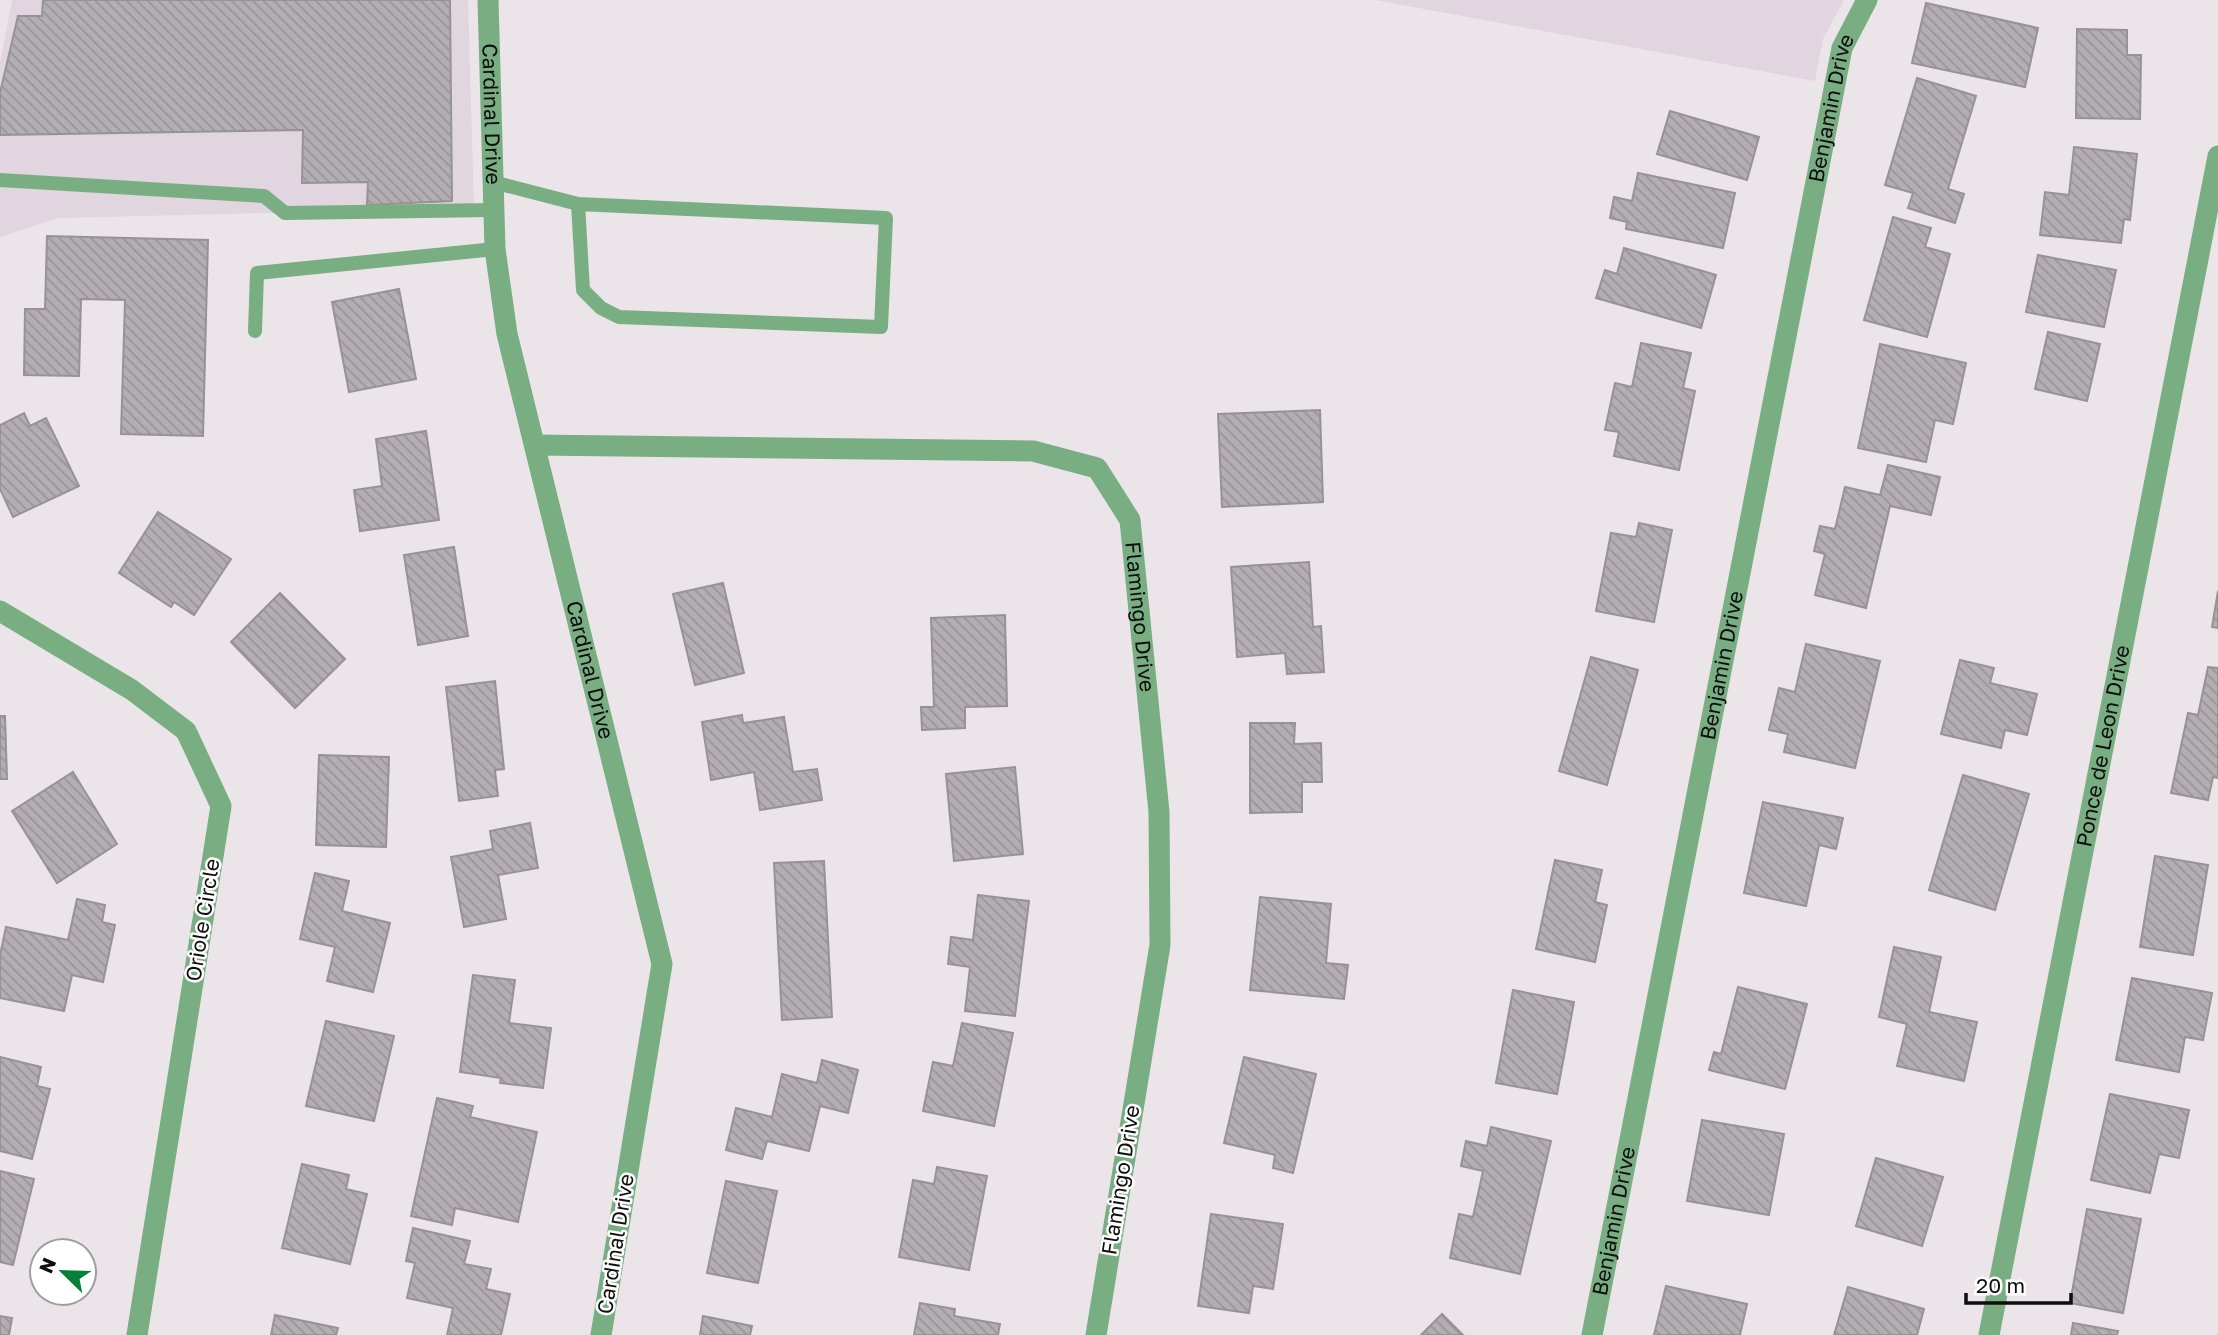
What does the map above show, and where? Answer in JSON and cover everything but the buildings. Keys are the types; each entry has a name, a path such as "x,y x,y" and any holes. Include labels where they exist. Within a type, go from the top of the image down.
{"street":[{"name":"Cardinal Drive","path":"488,0 495,249 507,334 662,964 601,1335"},
{"name":"Benjamin Drive","path":"1592,1335 1842,48 1867,0"},
{"name":"Ponce de Leon Drive","path":"1989,1335 2218,156"},
{"name":"Flamingo Drive","path":"535,445 1033,451 1097,468 1130,520 1159,812 1160,945 1096,1335"},
{"name":"Oriole Circle","path":"0,611 132,690 186,731 221,806 137,1335"}],"lane":[{"path":"0,180 264,196 285,214 494,210"},
{"path":"494,182 578,204 886,218 881,327 619,317 601,308 583,290 578,204"},
{"path":"255,331 257,274 495,249"}],"shaded area":[{"path":"12,0 468,0 474,208 58,218 0,237 0,63"},
{"path":"1375,0 1844,0 1823,39 1815,81"}]}
